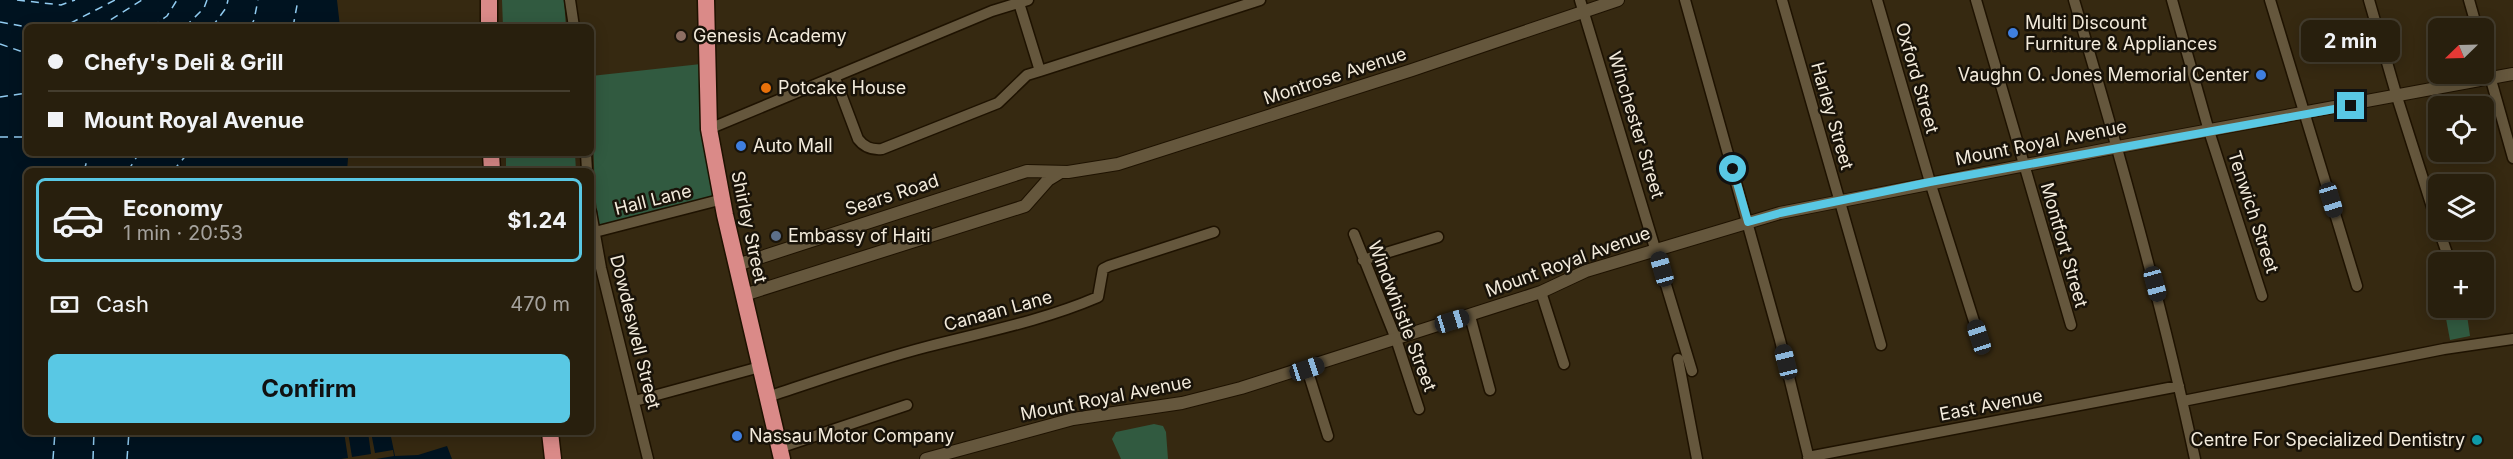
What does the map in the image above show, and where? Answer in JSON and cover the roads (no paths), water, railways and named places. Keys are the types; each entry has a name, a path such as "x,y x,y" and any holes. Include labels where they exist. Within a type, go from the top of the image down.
{"highway":[{"path":"489,0 489,24"},
{"name":"Shirley Street","path":"710,2 709,129 780,453"},
{"path":"550,435 553,459"}],"street":[{"path":"570,0 574,24"},
{"path":"835,78 861,144 874,150 882,149 998,103 1028,75 1260,0"},
{"name":"Montrose Avenue","path":"1060,172 1094,170 1146,156 1412,70 1583,5 1618,0"},
{"path":"1685,0 1783,351 1809,458"},
{"name":"Harley Street","path":"1782,0 1881,345"},
{"name":"Oxford Street","path":"1877,0 1930,182 1979,337"},
{"name":"Montfort Street","path":"1976,0 2071,326"},
{"path":"2074,0 2118,147 2167,330 2195,459"},
{"name":"Tenwich Street","path":"2172,0 2262,296"},
{"path":"2270,0 2357,286"},
{"path":"2369,0 2428,194"},
{"path":"2469,0 2474,18"},
{"path":"709,129 992,11 1024,1 1040,71"},
{"name":"Winchester Street","path":"1583,5 1692,371"},
{"name":"Mount Royal Avenue","path":"2494,77 2513,74"},
{"name":"Mount Royal Avenue","path":"926,459 1073,419 1182,404 1307,369 1541,292 1586,271 1748,222 1930,182 2461,84"},
{"path":"2492,84 2513,158"},
{"name":"Sears Road","path":"737,265 1027,171 1060,172"},
{"path":"744,295 1026,206 1048,180 1060,172"},
{"name":"Hall Lane","path":"594,233 723,199"},
{"name":"Canaan Lane","path":"767,397 923,348 1046,317 1098,297 1103,269 1214,232"},
{"name":"Windwhistle Street","path":"1354,234 1396,339 1419,409"},
{"name":"Dowdeswell Street","path":"594,237 648,459"},
{"path":"1363,260 1438,237"},
{"path":"1541,292 1564,364"},
{"path":"1470,316 1490,390"},
{"path":"2183,401 2444,350 2513,339"},
{"path":"1678,359 1697,459"},
{"path":"635,401 760,366"},
{"path":"1307,369 1328,436"},
{"name":"East Avenue","path":"1809,458 2179,386"},
{"path":"780,453 907,405"}],"water":[{"path":"0,0 337,0 340,24 24,24 24,156 356,156 348,158 347,168 24,168 24,435 391,435 395,456 418,455 447,446 452,459 0,459"}],"place":[{"name":"Multi Discount Furniture & Appliances","path":"2013,33"},
{"name":"Genesis Academy","path":"681,36"},
{"name":"Vaughn O. Jones Memorial Center","path":"2261,75"},
{"name":"Potcake House","path":"766,88"},
{"name":"Auto Mall","path":"741,146"},
{"name":"Embassy of Haiti","path":"776,236"},
{"name":"Nassau Motor Company","path":"737,436"},
{"name":"Centre For Specialized Dentistry","path":"2477,440"}]}
